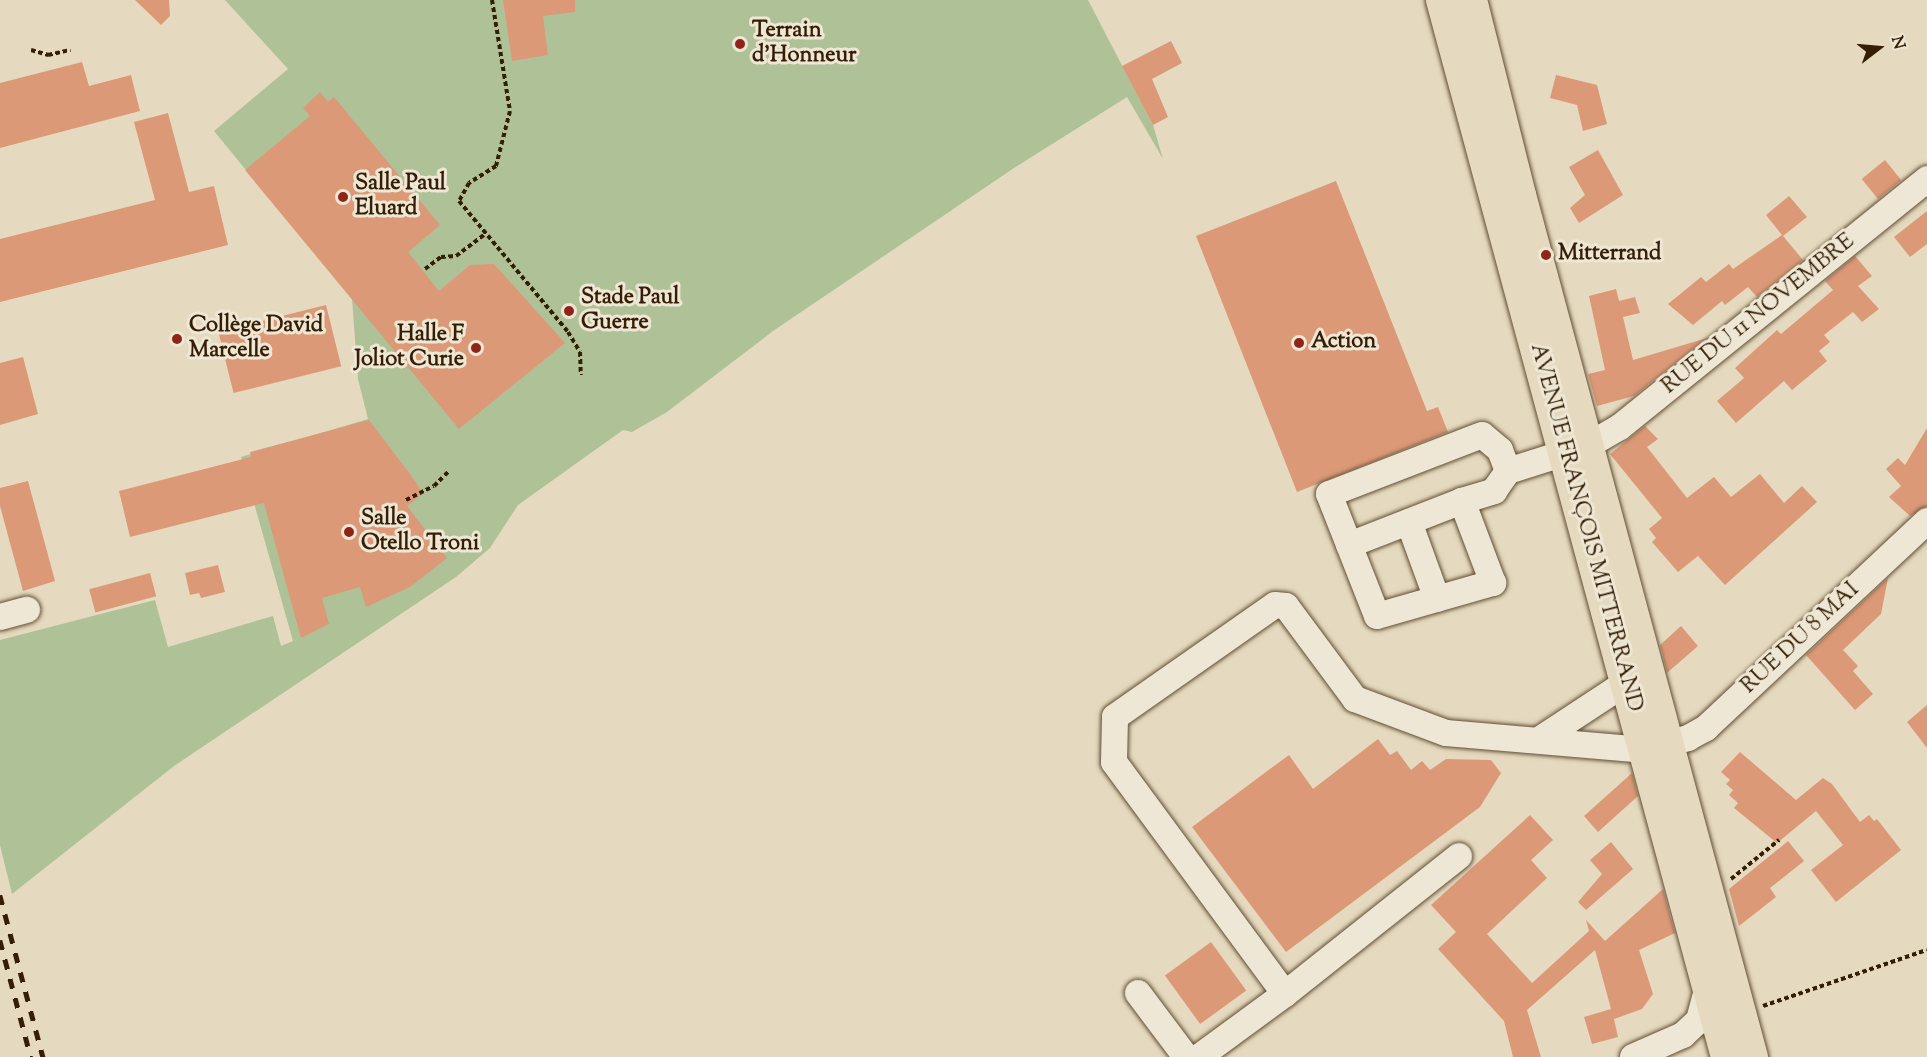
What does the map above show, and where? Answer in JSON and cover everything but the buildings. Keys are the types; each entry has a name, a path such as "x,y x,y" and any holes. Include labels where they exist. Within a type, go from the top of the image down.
{"main road":[{"name":"AVENUE FRANÇOIS MITTERRAND","path":"1442,0 1576,449 1657,747 1724,1053"},
{"name":"AVENUE FRANÇOIS MITTERRAND","path":"1471,0 1520,195 1627,682 1657,747 1706,892 1752,1057"}],"street":[{"path":"1454,0 1500,173 1520,195"},
{"name":"RUE DU 11 NOVEMBRE","path":"1508,471 1576,449 1620,427 1927,179"},
{"path":"1349,545 1462,501 1494,491 1508,471 1500,450 1482,435 1329,494 1349,545 1377,616 1493,583 1462,501"},
{"name":"RUE DU 8 MAI","path":"1657,747 1706,728 1927,521"},
{"path":"1409,522 1437,599"},
{"path":"1285,994 1114,762 1115,717 1275,605 1286,606 1354,699 1446,733 1657,747"},
{"path":"0,616 27,610"},
{"path":"1539,740 1627,682"},
{"path":"1199,1057 1285,994 1459,856"},
{"path":"1633,1057 1683,1035 1699,1020 1708,987"},
{"path":"1138,993 1186,1057"},
{"path":"1683,1035 1704,1035 1724,1053"}],"path":[{"path":"492,0 510,111 496,166 469,183 459,201 484,235 568,332 580,352 581,375"},
{"path":"31,50 48,55 70,50"},
{"path":"425,269 441,257 456,256 484,235"},
{"path":"406,500 434,486 448,472"},
{"path":"1706,892 1732,879 1779,840"},
{"path":"1740,1013 1927,950"}],"green space":[{"name":"Stade Paul Guerre","path":"225,0 1088,0 1153,125 1163,159 1127,97 1014,168 773,331 667,412 632,432 623,430 518,505 490,548 456,577 174,766 12,894 0,845 0,640 155,600 168,647 273,616 281,646 293,641 241,457 368,419 358,379 352,299 214,131 288,69"}],"railway":[{"path":"0,895 43,1057"},
{"path":"0,940 31,1057"}],"place":[{"name":"Terrain d'Honneur","path":"740,44"},
{"name":"Salle Paul Eluard","path":"343,197"},
{"name":"Mitterrand","path":"1546,255"},
{"name":"Stade Paul Guerre","path":"569,311"},
{"name":"Collège David Marcelle","path":"177,339"},
{"name":"Action","path":"1299,343"},
{"name":"Halle F Joliot Curie","path":"476,348"},
{"name":"Salle Otello Troni","path":"349,532"}]}
